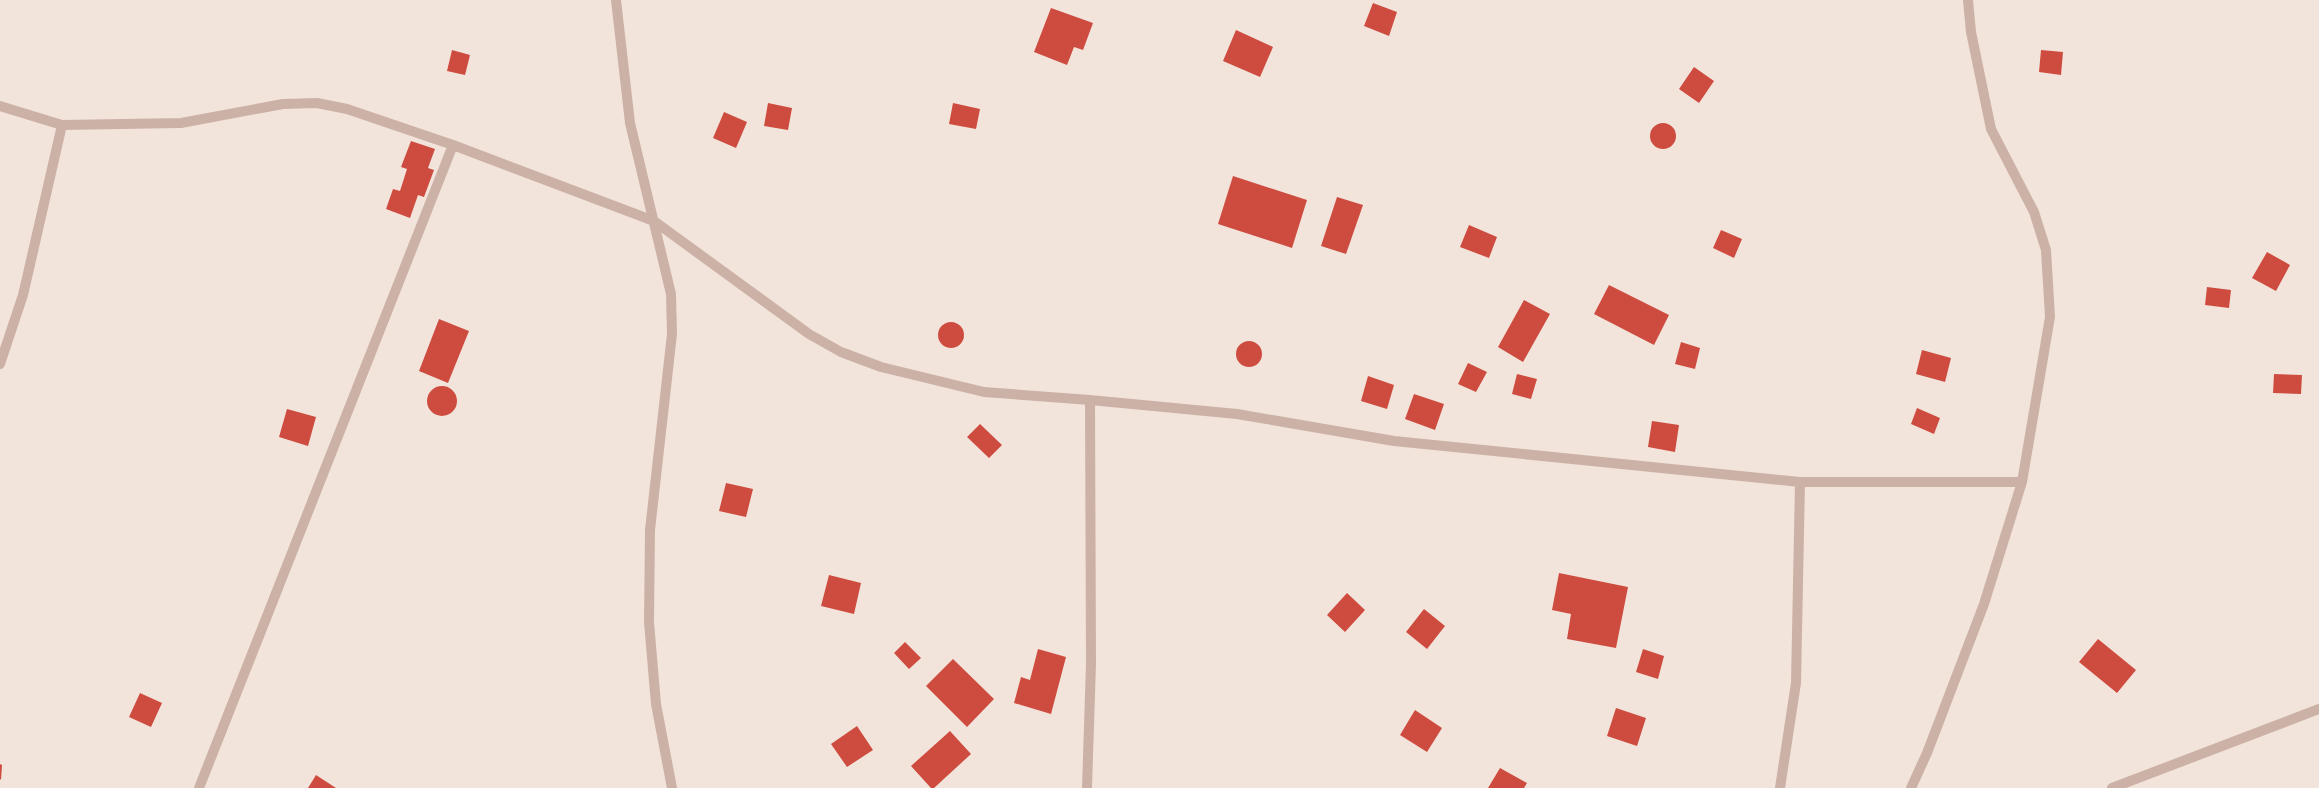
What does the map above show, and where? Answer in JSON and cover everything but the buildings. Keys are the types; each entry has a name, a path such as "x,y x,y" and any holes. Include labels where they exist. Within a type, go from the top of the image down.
{"street":[{"path":"616,0 630,123 671,294 672,334 650,530 649,622 656,704 672,788"},
{"path":"1911,788 1927,753 1984,604 2022,482 2050,317 2046,250 2034,212 1991,129 1971,32 1968,0"},
{"path":"0,106 62,125 181,123 283,104 318,103 347,109 453,145 654,221 809,334 841,352 881,367 984,392 1090,400 1237,414 1394,441 1800,482 2022,482"},
{"path":"0,364 25,288 62,125"},
{"path":"200,788 453,145"},
{"path":"1087,788 1091,664 1090,400"},
{"path":"1780,788 1796,683 1800,482"},
{"path":"2112,788 2319,709"}]}
